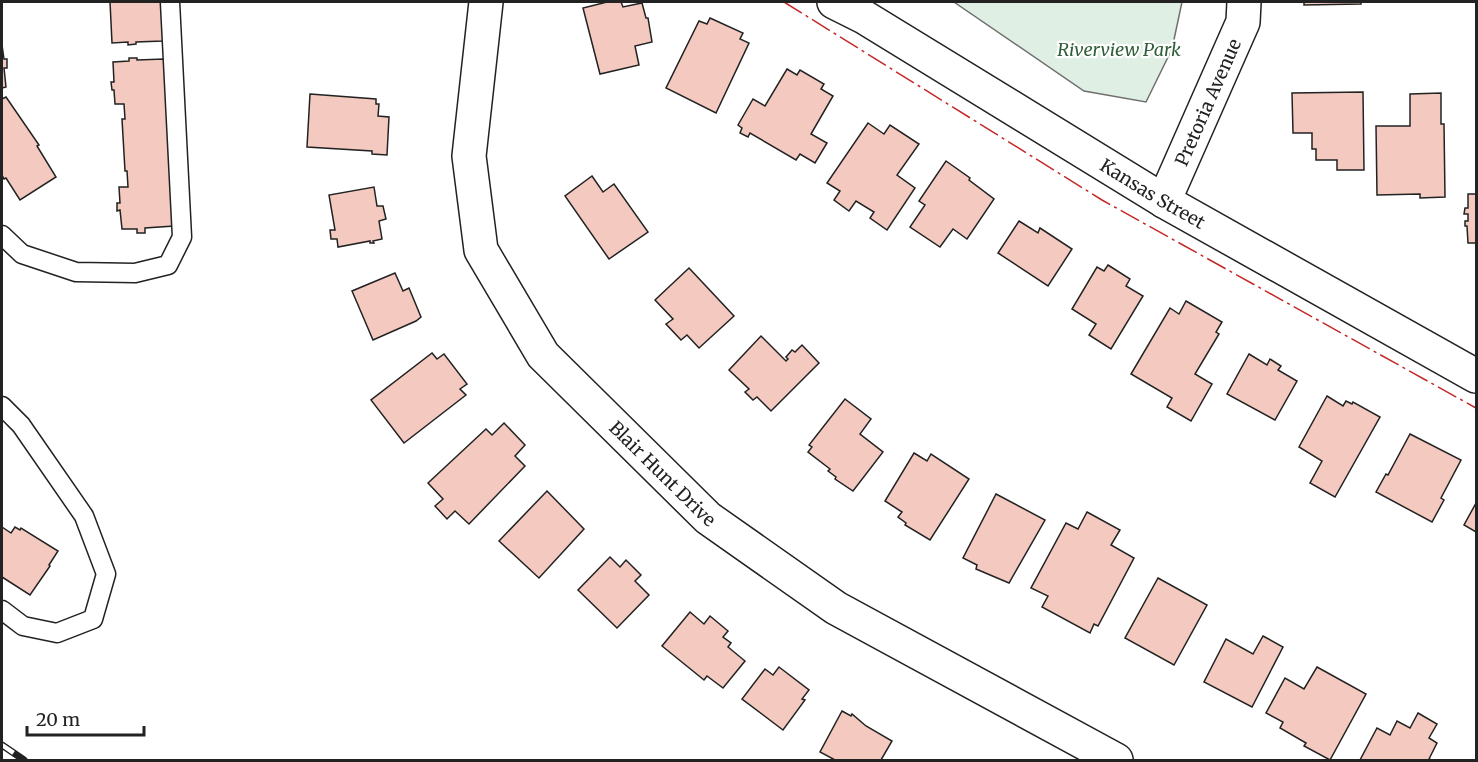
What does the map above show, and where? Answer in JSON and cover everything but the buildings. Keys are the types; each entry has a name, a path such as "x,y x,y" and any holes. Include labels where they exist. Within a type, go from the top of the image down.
{"street":[{"name":"Blair Hunt Drive","path":"486,2 469,156 482,250 543,355 708,518 836,608 1116,760"},
{"name":"Kansas Street","path":"834,2 864,17 1164,201 1476,376"},
{"name":"Pretoria Avenue","path":"1164,201 1244,22 1244,2"}],"lane":[{"path":"2,235 22,254 76,272 135,273 168,265 182,237 170,2"},
{"path":"2,406 21,425 84,516 106,574 93,619 57,633 23,626 2,610"}],"green space":[{"name":"Riverview Park","path":"954,2 1182,2 1172,49 1146,102 1084,91"}],"railway":[{"path":"2,745 24,760"}],"power":[{"path":"784,2 1102,200 1476,408"}]}
